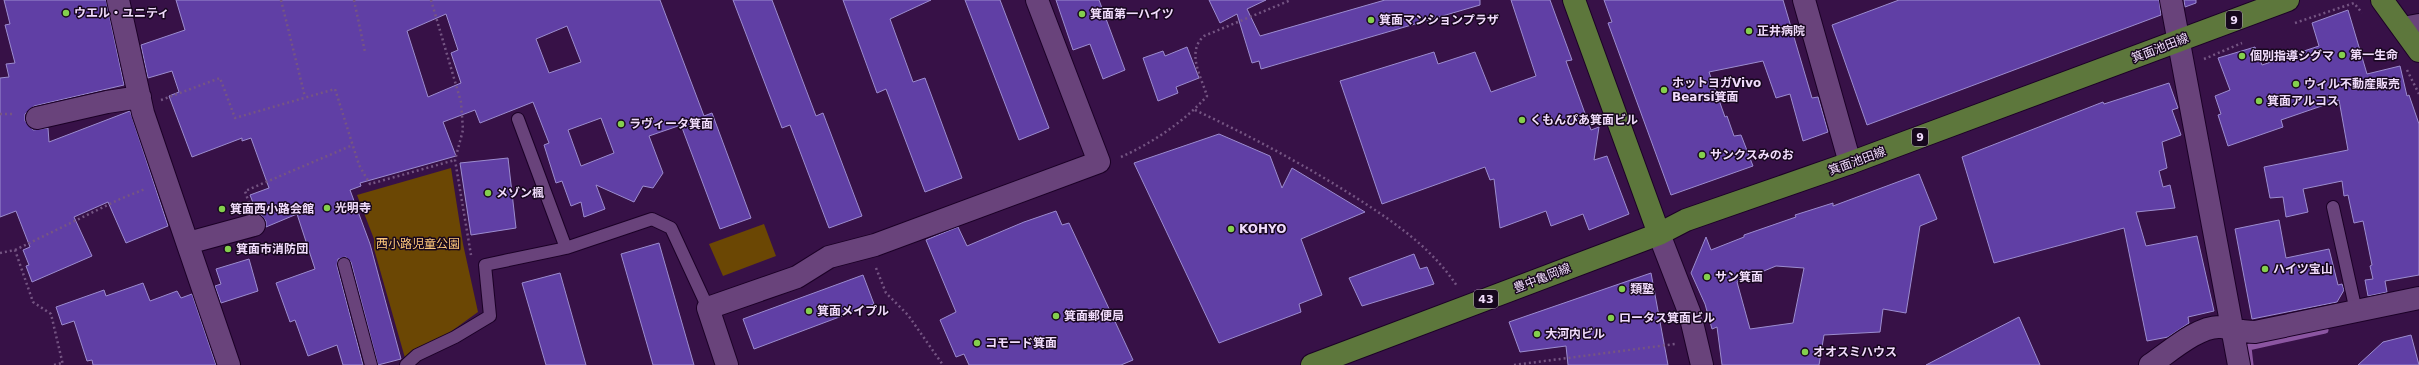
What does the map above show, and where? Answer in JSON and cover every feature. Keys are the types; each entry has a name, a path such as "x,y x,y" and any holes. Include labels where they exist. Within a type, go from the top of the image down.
{"main road":[{"path":"1574,0 1659,234"},
{"name":"箕面池田線","path":"1659,234 1686,220 1850,163 2288,0"},
{"path":"2382,0 2411,26 2412,57"},
{"name":"豊中亀岡線","path":"1312,365 1659,234"}],"street":[{"path":"118,0 141,102 229,365"},
{"path":"727,365 708,308 797,277 829,256 875,245 1099,162 1037,0"},
{"path":"1804,0 1850,163"},
{"path":"2171,0 2180,40 2234,330 2239,365"},
{"path":"37,118 107,102 141,102"},
{"path":"188,243 254,225"},
{"path":"1659,234 1690,314 1702,365"},
{"path":"2150,365 2202,330 2221,327 2255,332 2419,298"}],"lane":[{"path":"518,119 566,248"},
{"path":"2333,207 2356,311"},
{"path":"406,365 417,355 456,337 490,316 485,265 566,248 652,219 671,228 708,308"},
{"path":"344,264 371,365"}],"path":[{"path":"281,0 305,97"},
{"path":"354,0 365,52"},
{"path":"431,0 461,102 463,130 455,160 472,259 485,265"},
{"path":"1099,162 1114,160 1144,146 1194,110 1207,96 1194,53 1197,43 1204,36 1291,0"},
{"path":"2291,24 2354,3 2364,15"},
{"path":"2199,62 2213,54 2249,40"},
{"path":"2412,57 2419,94"},
{"path":"141,102 220,78 235,118 335,89 359,165 370,184 455,160"},
{"path":"1194,110 1258,140 1305,166 1403,228 1430,253 1448,273 1458,288"},
{"path":"254,225 245,191 353,146"},
{"path":"0,253 15,250 120,199 168,180"},
{"path":"875,245 876,270 886,293 908,315 943,365"},
{"path":"15,250 33,302 51,314 63,364 54,365"},
{"path":"1514,365 1680,344"}],"green space":[{"name":"西小路児童公園","path":"451,168 463,244 478,312 449,333 405,358 374,249 374,239 357,195"},
{"path":"764,224 776,256 723,276 709,244"}],"building":[{"path":"4,0 106,0 124,85 34,106 25,114 25,121 33,130 48,128 49,142 130,111 168,226 126,243 108,202 74,217 92,256 32,282 26,266 29,265 23,250 30,247 16,211 0,217 0,78 9,77 6,64 15,63 5,25 10,24"},
{"path":"176,0 660,0 704,116 712,113 751,218 720,229 681,125 649,136 663,173 653,188 643,186 634,202 596,185 605,209 584,217 581,202 571,206 562,181 556,183 544,145 549,143 533,102 480,123 475,110 443,122 456,156 360,183 361,186 350,190 370,244 401,359 378,365 351,262 346,257 338,259 337,266 363,365 343,365 337,345 308,356 295,320 290,322 276,283 315,269 297,214 266,227 266,221 257,213 250,195 269,188 251,138 242,141 242,138 192,157 169,96 179,92 172,71 148,78 141,45 185,30","holes":["446,14 458,50 451,53 461,83 428,97 407,31","567,26 581,62 549,73 536,39","601,118 614,153 581,166 568,130"]},
{"path":"733,0 772,0 816,116 823,113 862,216 829,228 790,125 782,128"},
{"path":"843,0 931,0 890,19 913,82 925,78 962,178 925,192 886,89 877,93"},
{"path":"965,0 1000,0 1049,128 1019,140"},
{"name":"箕面第一ハイツ","path":"1056,0 1099,0 1125,70 1103,79 1090,44 1073,50"},
{"name":"箕面マンションプラザ","path":"1209,0 1266,0 1247,9 1260,36 1385,0 1480,0 1480,5 1261,69 1259,61 1252,63 1237,14 1220,23"},
{"path":"1511,0 1550,0 1572,60 1566,61 1591,130 1599,127 1594,160 1607,156 1629,214 1589,230 1583,214 1551,226 1546,211 1500,228 1494,179 1490,180 1485,167 1382,204 1340,81 1434,52 1438,64 1475,52 1491,92 1536,76"},
{"path":"1604,0 1783,0 1812,98 1818,97 1828,132 1803,141 1790,94 1776,98 1763,61 1709,72 1725,117 1727,116 1734,136 1741,135 1753,166 1671,195 1608,23 1612,22"},
{"path":"1899,0 2159,0 2161,15 1867,125 1832,25"},
{"path":"2184,0 2196,0 2196,3 2185,7"},
{"path":"2348,10 2367,74 2400,66 2407,96 2409,95 2419,124 2419,275 2385,281 2387,292 2368,296 2365,280 2373,279 2370,266 2372,265 2363,221 2354,223 2348,195 2344,196 2342,181 2303,189 2308,212 2286,217 2283,197 2270,198 2264,167 2348,150 2339,100 2281,120 2283,127 2228,146 2218,115 2221,114 2215,96 2230,90 2218,58 2255,47 2262,65 2319,46 2312,23"},
{"path":"1187,47 1199,78 1176,87 1178,93 1158,101 1143,58 1163,51 1165,56"},
{"path":"2169,83 2178,108 2172,110 2181,135 2162,142 2167,168 2159,171 2163,187 2170,185 2175,208 2136,212 2146,246 2197,236 2214,311 2188,317 2189,323 2168,337 2147,341 2124,228 1994,263 1962,157 2103,102 2104,104"},
{"name":"KOHYO","path":"1219,134 1270,156 1282,188 1292,168 1365,212 1301,239 1322,295 1299,304 1301,312 1219,343 1134,163"},
{"name":"メゾン楓","path":"508,158 516,228 471,235 460,163"},
{"path":"1919,174 1937,219 1920,226 1906,313 1883,309 1880,332 1824,335 1819,365 1722,365 1717,327 1712,329 1705,304 1691,273 1706,237 1711,250 1744,237 1744,235 1796,217 1795,215 1833,203 1833,206","holes":["1776,266 1804,268 1793,323 1750,329 1737,282"]},
{"path":"1056,211 1062,225 1069,223 1133,360 1121,365 969,365 964,354 956,357 940,320 956,312 926,240 958,227 967,246 1024,222"},
{"name":"ハイツ宝山","path":"2279,220 2286,258 2329,249 2338,285 2342,284 2344,290 2337,302 2252,319 2235,229"},
{"path":"659,243 694,365 653,365 621,254"},
{"path":"1414,254 1420,269 1427,267 1434,284 1362,306 1349,278"},
{"path":"249,259 258,291 221,303 215,286 221,284 216,269"},
{"path":"560,273 586,365 546,365 522,283"},
{"path":"1651,273 1668,365 1568,365 1566,346 1520,352 1509,322"},
{"name":"箕面メイプル","path":"863,275 874,304 754,349 743,319"},
{"path":"143,283 150,301 177,291 181,298 192,294 216,365 93,365 92,360 87,361 74,321 62,325 56,307 104,290 106,296"},
{"path":"2019,317 2040,365 1926,365"},
{"path":"2411,335 2419,365 2358,365 2383,342"}],"waterway":[{"path":"2250,365 2248,347 2325,330"}],"place":[{"name":"ウエル・ユニティ","path":"66,13"},
{"name":"箕面第一ハイツ","path":"1082,14"},
{"name":"箕面マンションプラザ","path":"1371,20"},
{"name":"正井病院","path":"1749,31"},
{"name":"第一生命","path":"2342,55"},
{"name":"個別指導シグマ","path":"2242,56"},
{"name":"ウィル不動産販売","path":"2296,84"},
{"name":"ホットヨガVivo Bearsi箕面","path":"1664,90"},
{"name":"箕面アルコス","path":"2259,101"},
{"name":"くもんぴあ箕面ビル","path":"1522,120"},
{"name":"ラヴィータ箕面","path":"621,124"},
{"name":"サンクスみのお","path":"1702,155"},
{"name":"メゾン楓","path":"488,193"},
{"name":"光明寺","path":"327,208"},
{"name":"箕面西小路会館","path":"222,209"},
{"name":"KOHYO","path":"1231,229"},
{"name":"箕面市消防団","path":"228,249"},
{"name":"ハイツ宝山","path":"2265,269"},
{"name":"サン箕面","path":"1707,277"},
{"name":"類塾","path":"1622,289"},
{"name":"箕面メイプル","path":"809,311"},
{"name":"箕面郵便局","path":"1056,316"},
{"name":"ロータス箕面ビル","path":"1611,318"},
{"name":"大河内ビル","path":"1537,334"},
{"name":"コモード箕面","path":"977,343"},
{"name":"オオスミハウス","path":"1805,352"}]}
